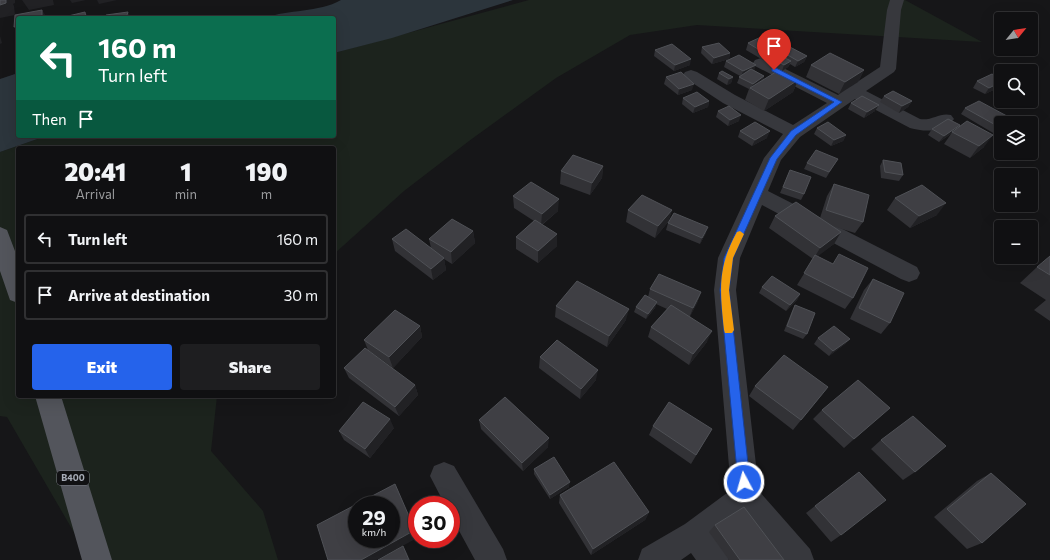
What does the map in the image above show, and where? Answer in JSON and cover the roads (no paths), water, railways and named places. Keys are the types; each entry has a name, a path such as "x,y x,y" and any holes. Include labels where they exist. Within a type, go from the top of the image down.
{"main road":[{"path":"0,235 16,287"},
{"name":"B400","path":"49,398 97,560"}],"street":[{"path":"799,560 746,497 724,290 729,258 773,158 794,133 888,69 894,10 897,0"},
{"path":"761,63 916,124 931,126 945,119"},
{"path":"691,75 729,99 794,133"},
{"path":"758,194 909,272"},
{"path":"444,476 492,560"},
{"path":"653,560 695,534 746,497"},
{"path":"695,534 714,560"}]}
